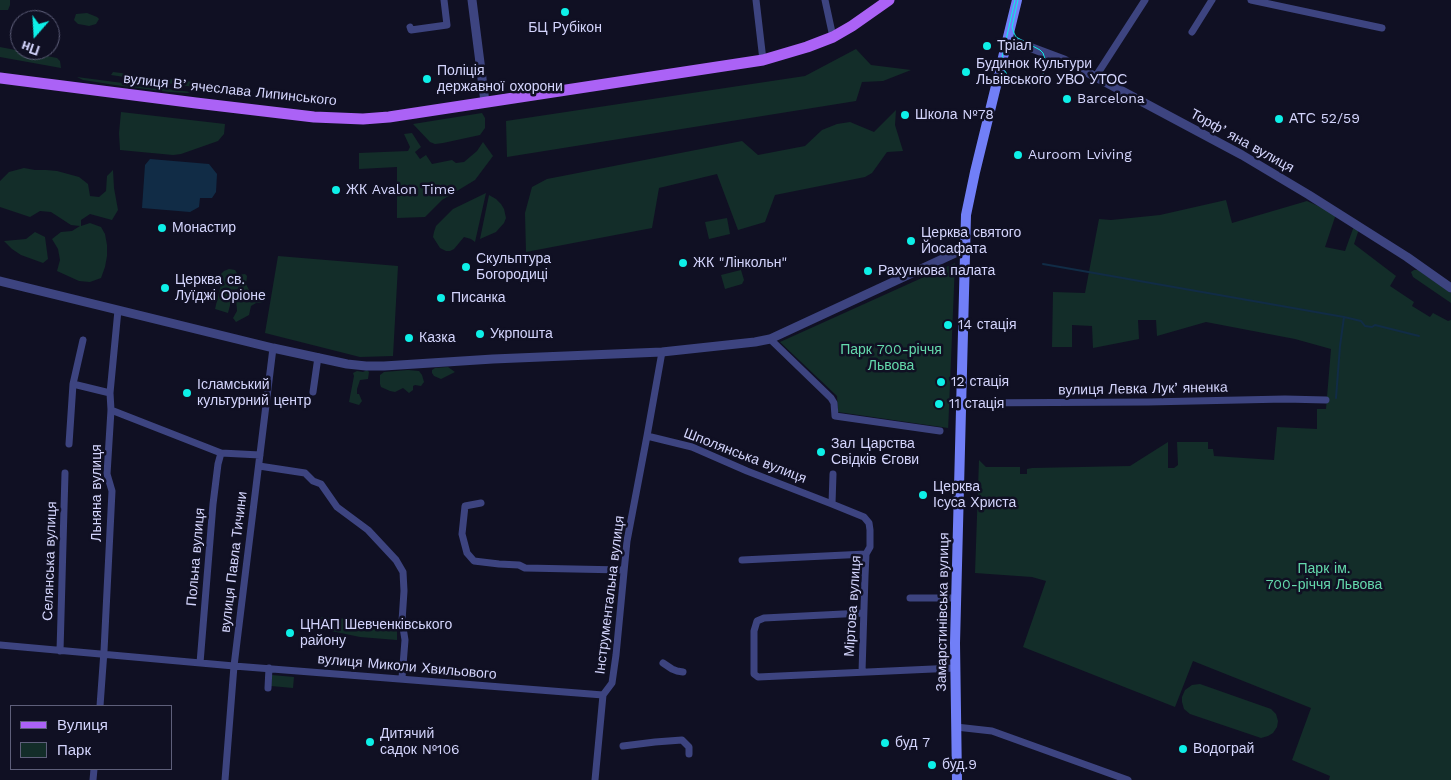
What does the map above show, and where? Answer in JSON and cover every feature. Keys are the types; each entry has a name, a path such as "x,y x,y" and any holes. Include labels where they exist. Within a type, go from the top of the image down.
{"main road":[{"name":"вулиця Вʼячеслава Липинського","path":"0,78 196,104 314,117 363,119 388,117 763,60 807,47 832,37 852,26 889,0"},
{"name":"Замарстинівська вулиця","path":"957,780 955,668 958,434 966,215 1017,0"}],"street":[{"path":"437,30 447,29 444,0"},
{"path":"472,0 485,102"},
{"path":"756,0 762,34 763,60"},
{"path":"826,0 832,37"},
{"path":"1096,76 1145,0"},
{"path":"1192,32 1212,0"},
{"path":"1251,0 1382,28"},
{"path":"410,27 411,30 425,26 447,25"},
{"name":"Торфʼяна вулиця","path":"1008,39 1064,60 1242,155 1407,257 1451,288"},
{"path":"0,281 273,348 347,364 366,366 662,352 755,342 770,339 964,249"},
{"name":"Льняна вулиця","path":"100,705 112,491 107,474 111,410 110,393 118,310"},
{"path":"770,339 831,398 834,404 835,416 940,431"},
{"path":"69,444 73,384 83,340"},
{"name":"вулиця Павла Тичини","path":"225,780 234,666 273,348"},
{"name":"Інструментальна вулиця","path":"595,780 603,695 612,683 615,663 627,541 648,436 662,352"},
{"path":"312,392 318,357"},
{"path":"73,384 110,393"},
{"name":"вулиця Левка Лукʼяненка","path":"960,403 1326,400"},
{"path":"111,410 221,453 260,455"},
{"name":"Шполянська вулиця","path":"648,436 692,447 832,504"},
{"name":"Польна вулиця","path":"200,663 213,504 221,453"},
{"path":"259,466 306,473 313,481 321,484 337,507 368,530 396,560 403,572 404,591 402,621 405,640 402,678"},
{"name":"Селянська вулиця","path":"60,651 65,473"},
{"path":"832,504 833,474"},
{"path":"481,503 465,506 462,534 467,552 474,561 519,564 525,568 623,570"},
{"name":"Міртова вулиця","path":"832,504 864,517 868,523 871,535 870,547 866,554 862,672"},
{"path":"742,560 866,554"},
{"path":"910,598 956,598"},
{"path":"863,613 764,618 756,621 754,631 754,674 758,677 955,668"},
{"name":"вулиця Миколи Хвильового","path":"0,645 234,666 603,695"},
{"path":"663,663 677,672 683,672"},
{"path":"268,688 269,668"},
{"path":"956,727 992,731 1128,780"},
{"path":"623,746 682,740 689,747 689,754"}],"green space":[{"path":"0,0 10,0 8,10 0,10"},
{"path":"87,13 99,19 96,24 89,26 78,24 74,20 76,14"},
{"path":"0,47 10,49 10,59 0,57"},
{"path":"856,49 871,65 911,70 883,81 862,82 856,101 507,157 506,121 805,76"},
{"path":"17,60 59,60 61,68"},
{"path":"113,72 153,77 152,81 111,75"},
{"path":"77,77 191,92 169,92 115,85 83,80"},
{"path":"159,78 194,82 194,87 159,82"},
{"path":"896,110 895,125 903,151 887,152 872,173 865,177 775,195 765,222 738,230 717,174 659,188 652,228 526,252 525,213 532,187 547,179 742,141 758,155 805,146 822,130 837,124 850,122 874,132"},
{"path":"121,112 225,124 224,134 218,141 181,154 173,155 120,150"},
{"path":"482,113 485,118 485,128 480,135 443,143 435,144 430,142 413,124"},
{"path":"412,133 421,147 415,152 420,159 426,155 432,164 452,160 456,163 464,162 477,151 483,142 493,156 475,180 442,200 425,217 397,218 397,167 359,169 359,153 408,151 410,147 404,134"},
{"path":"24,168 57,171 79,177 88,184 90,196 99,197 106,191 107,176 113,170 118,210 112,220 90,214 81,220 81,226 90,223 101,227 105,234 107,256 101,278 90,282 79,281 57,271 60,260 58,249 52,239 61,232 72,231 80,226 71,225 51,212 40,211 30,217 0,207 0,181 9,172"},
{"path":"486,193 475,242 464,237 450,251 440,248 433,237 436,226 453,209"},
{"path":"489,195 501,204 506,218 496,232 480,239"},
{"name":"Парк ім. 700-річчя Львова","path":"1226,200 1232,223 1307,201 1336,214 1325,247 1345,251 1354,226 1359,229 1354,244 1396,276 1390,286 1414,302 1412,306 1430,317 1433,313 1448,321 1451,320 1451,780 1329,780 1330,776 1292,760 1311,708 1193,661 1175,707 1023,647 1046,581 1032,577 975,573 979,460 986,467 1020,467 1020,474 1027,474 1027,469 1032,468 1130,466 1168,442 1168,468 1174,468 1178,465 1177,442 1208,442 1208,449 1213,449 1214,456 1274,460 1277,427 1317,429 1317,409 1326,409 1331,349 1295,339 1206,322 1157,336 1156,320 1138,320 1139,339 1093,348 1092,326 1072,325 1072,347 1052,347 1053,292 1085,293 1099,219 1111,220 1160,215"},
{"path":"727,218 730,234 709,239 705,222"},
{"path":"35,232 45,237 48,259 43,263 21,255 4,241 26,239"},
{"path":"278,256 398,266 393,356 360,357 265,333"},
{"name":"Парк 700-річчя Львова","path":"955,263 948,432 948,428 838,412 837,396 780,342"},
{"path":"229,269 235,270 238,275 245,274 249,290 265,290 267,299 264,302 251,306 249,315 236,322 233,318 237,311 236,298 239,289 234,290 228,313 215,309 221,284 225,285 220,280 220,275"},
{"path":"741,270 744,280 742,284 725,289 721,275"},
{"path":"1418,270 1451,293 1451,303 1413,277 1411,272"},
{"path":"448,367 455,372 441,379 432,373 432,370 435,368"},
{"path":"367,370 369,372 368,379 360,380 357,389 357,394 359,394 362,401 359,405 349,402 353,373"},
{"path":"419,371 424,382 421,386 413,386 413,390 409,393 403,388 395,392 381,387 380,375 384,372"},
{"path":"317,617 397,622 397,640 360,637 317,628"},
{"path":"272,675 294,677 293,688 271,686"},
{"path":"1200,684 1271,709 1276,714 1277,727 1273,733 1261,738 1190,714 1184,709 1182,697 1185,690 1192,685"}],"water":[{"path":"150,159 209,164 217,174 216,192 212,198 200,198 199,207 190,212 142,208 145,165"}],"waterway":[{"path":"1043,264 1344,317 1336,398"},
{"path":"1344,317 1361,321 1365,326 1372,327 1375,325 1419,336"}],"tram line":[{"path":"1015,0 1002,58 1003,68 1010,79 1017,84 1026,85 1034,83 1041,78 1046,62 1040,50 1016,37 1014,33 1012,27 1018,0"}],"place":[{"name":"БЦ Рубікон","path":"565,12"},
{"name":"Тріал","path":"987,46"},
{"name":"Будинок Культури Львівського УВО УТОС","path":"966,72"},
{"name":"Поліція державної охорони","path":"427,79"},
{"name":"Barcelona","path":"1067,99"},
{"name":"Школа №78","path":"905,115"},
{"name":"АТС 52/59","path":"1279,119"},
{"name":"Auroom Lviving","path":"1018,155"},
{"name":"ЖК Avalon Time","path":"336,190"},
{"name":"Монастир","path":"162,228"},
{"name":"Церква святого Йосафата","path":"911,241"},
{"name":"ЖК \"Лінкольн\"","path":"683,263"},
{"name":"Скульптура Богородиці","path":"466,267"},
{"name":"Рахункова палата","path":"868,271"},
{"name":"Церква св. Луїджі Оріоне","path":"165,288"},
{"name":"Писанка","path":"441,298"},
{"name":"14 стація","path":"948,325"},
{"name":"Укрпошта","path":"480,334"},
{"name":"Казка","path":"409,338"},
{"name":"12 стація","path":"941,382"},
{"name":"Ісламський культурний центр","path":"187,393"},
{"name":"11 стація","path":"939,404"},
{"name":"Зал Царства Свідків Єгови","path":"821,452"},
{"name":"Церква Ісуса Христа","path":"923,495"},
{"name":"ЦНАП Шевченківського району","path":"290,633"},
{"name":"Дитячий садок №106","path":"370,742"},
{"name":"буд 7","path":"885,743"},
{"name":"Водограй","path":"1183,749"},
{"name":"буд.9","path":"932,765"}]}
